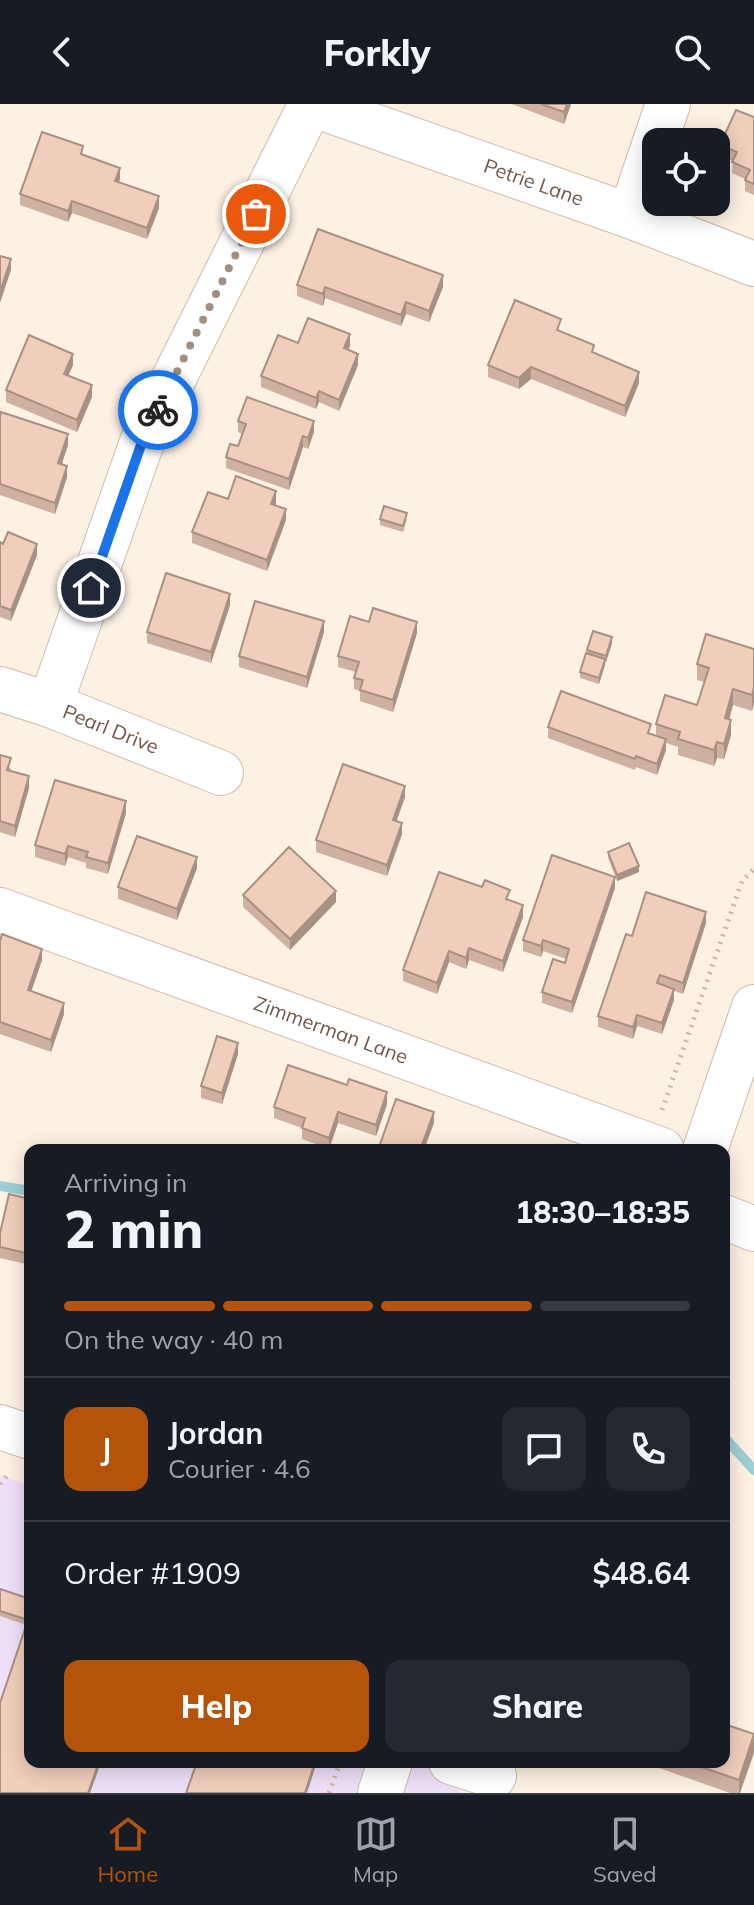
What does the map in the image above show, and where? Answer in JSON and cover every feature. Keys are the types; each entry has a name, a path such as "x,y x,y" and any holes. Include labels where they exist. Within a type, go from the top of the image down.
{"street":[{"name":"Petrie Lane","path":"311,104 630,216 754,264"},
{"path":"50,705 142,442 311,104"},
{"path":"630,216 668,104"},
{"name":"Pearl Drive","path":"0,689 50,705 221,773"},
{"name":"Zimmerman Lane","path":"0,910 645,1144"},
{"path":"707,1144 754,1007"},
{"path":"730,1219 754,1229"},
{"path":"0,1427 20,1454"},
{"path":"468,1768 493,1777"}],"path":[{"path":"657,1144 742,881 754,869"},
{"path":"0,1484 20,1454"},
{"path":"329,1793 338,1768"}],"shaded area":[{"path":"0,1475 24,1484 24,1768 469,1768 460,1793 0,1793"}],"building":[{"path":"541,104 567,104 564,112"},
{"path":"736,110 754,117 754,184 745,180 750,170 732,162 737,152 730,149 728,128"},
{"path":"42,132 83,146 81,154 120,168 115,181 159,196 147,228 72,201 68,211 20,194"},
{"path":"318,229 443,275 429,311 406,302 401,315 325,287 323,294 297,285"},
{"path":"0,256 11,259 0,292"},
{"path":"515,300 561,319 557,330 594,345 592,352 639,372 625,406 531,367 519,378 488,365"},
{"path":"308,318 350,334 344,348 358,354 339,400 319,391 316,398 261,376 278,335 298,343"},
{"path":"29,335 73,354 64,374 92,385 77,420 6,390"},
{"path":"247,397 314,421 308,438 303,436 289,479 226,457 230,444 238,446 246,424 238,421"},
{"path":"1,412 68,434 58,463 67,466 55,503 0,484"},
{"path":"236,476 276,491 271,504 286,509 267,560 192,532 208,492 228,499"},
{"path":"384,506 407,513 403,526 380,519"},
{"path":"8,532 37,544 11,610 0,606 0,542 3,544"},
{"path":"166,573 230,594 211,652 147,632"},
{"path":"255,601 324,621 307,677 239,656"},
{"path":"373,608 417,622 393,700 360,690 363,680 354,678 359,662 338,656 350,616 369,622"},
{"path":"593,631 612,637 606,656 587,650"},
{"path":"706,634 754,649 752,695 733,689 725,718 731,720 724,744 717,742 714,750 678,739 680,732 656,724 665,695 697,705 709,668 697,664"},
{"path":"586,653 605,659 599,678 580,672"},
{"path":"561,691 651,724 648,733 666,739 657,764 548,727"},
{"path":"0,755 11,758 7,770 29,776 15,826 0,821"},
{"path":"343,764 405,786 393,820 402,823 387,865 316,840"},
{"path":"55,780 126,801 108,863 86,857 88,852 68,846 65,854 35,845"},
{"path":"137,836 197,857 177,909 118,887"},
{"path":"629,843 639,866 617,875 608,852"},
{"path":"289,847 336,891 290,939 243,895"},
{"path":"552,855 615,877 572,1002 542,992 553,959 565,963 569,949 543,940 541,946 523,940"},
{"path":"439,872 482,887 485,880 510,890 506,899 523,905 503,961 469,948 466,958 449,951 437,983 403,970"},
{"path":"646,892 706,912 683,983 660,975 657,983 674,989 662,1023 637,1015 633,1027 598,1016 626,934 632,936"},
{"path":"2,934 42,949 28,990 64,1003 51,1040 0,1022"},
{"path":"217,1036 238,1043 222,1093 201,1086"},
{"path":"288,1065 347,1085 349,1079 387,1092 376,1125 338,1112 329,1138 302,1128 305,1118 274,1107"},
{"path":"396,1099 434,1112 422,1144 380,1144"},
{"path":"9,1194 24,1198 24,1253 0,1247"},
{"path":"0,1589 24,1597 24,1619 0,1611"},
{"path":"24,1632 24,1768 97,1768 88,1793 0,1793 0,1703"},
{"path":"730,1726 754,1734 739,1780 704,1768 730,1768"},
{"path":"195,1768 313,1768 305,1793 186,1793"}],"waterway":[{"path":"0,1186 24,1190"},
{"path":"730,1444 754,1470"}],"way so far":[{"path":"158,410 256,214"}],"route":[{"path":"91,588 142,442 158,410"}]}
